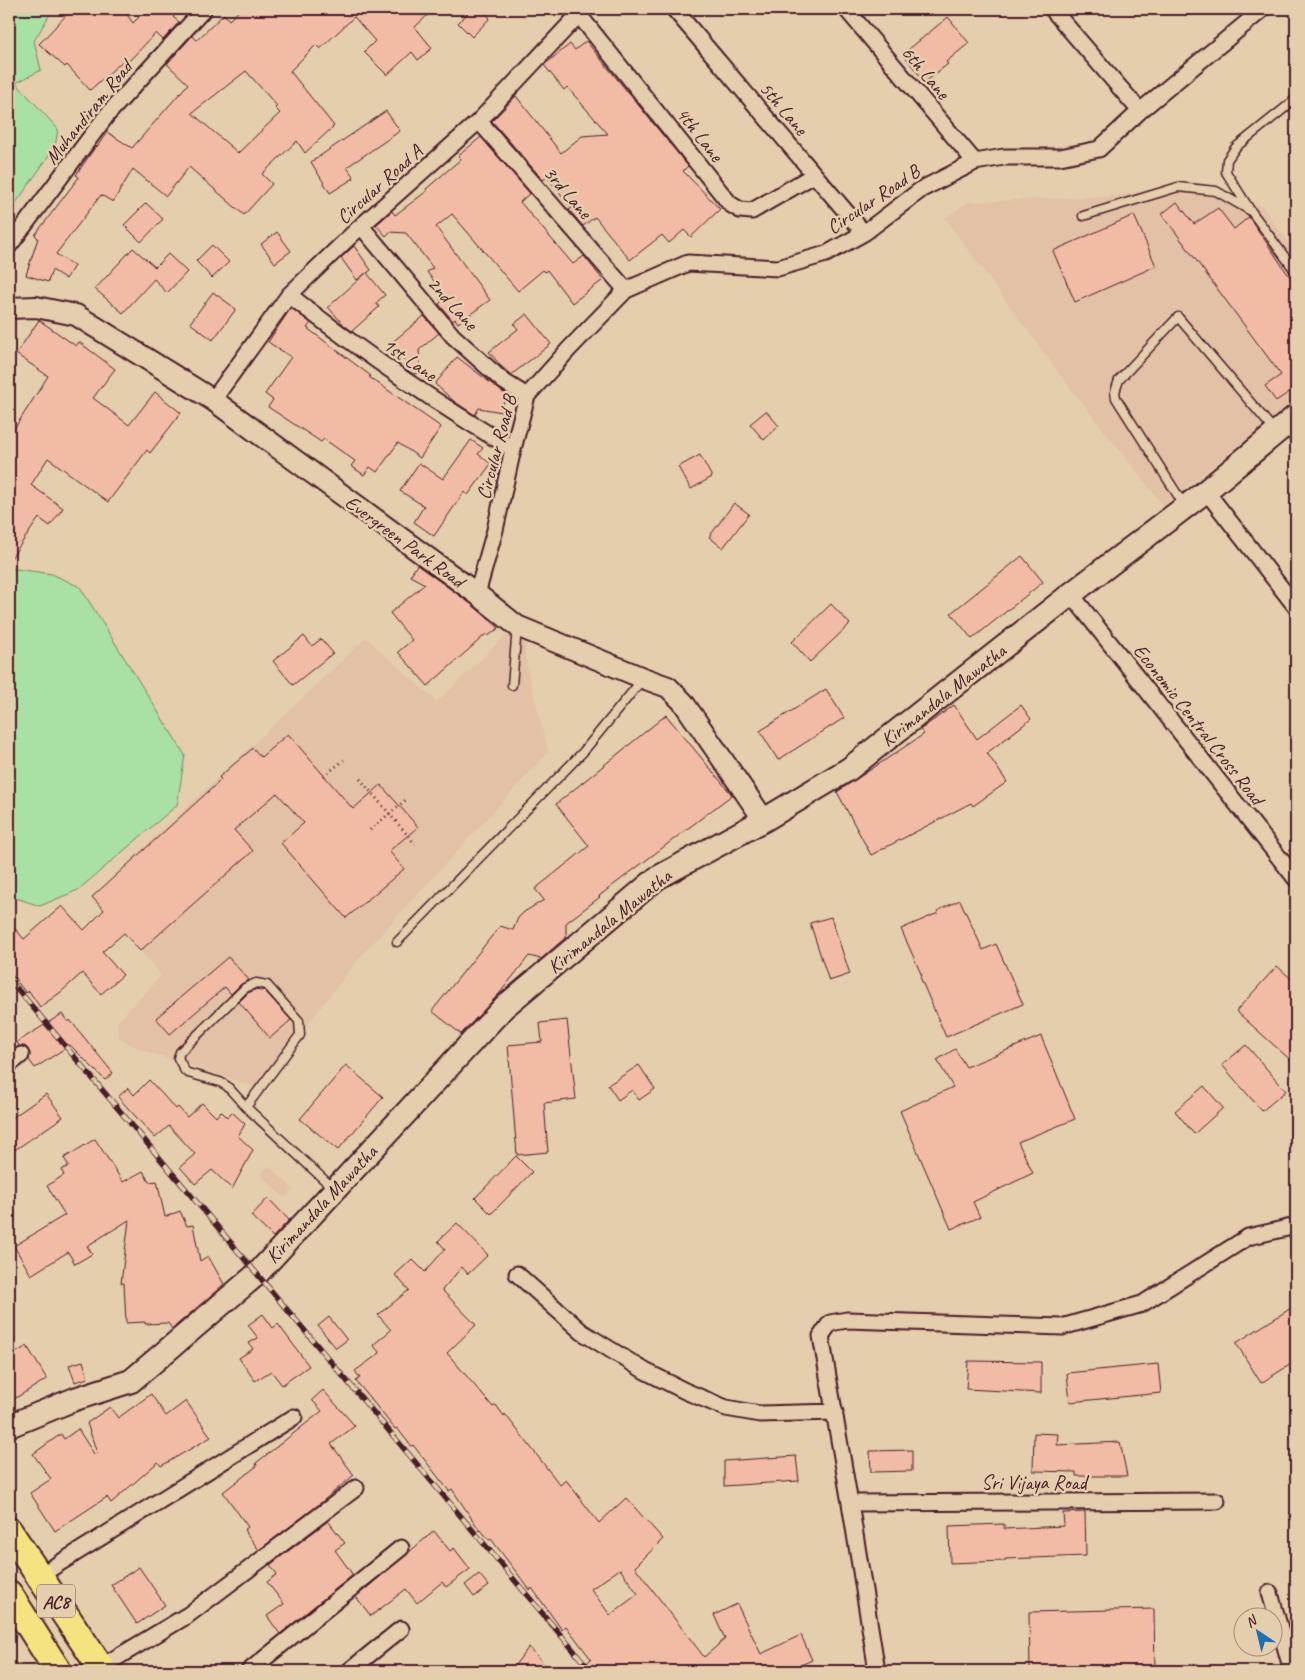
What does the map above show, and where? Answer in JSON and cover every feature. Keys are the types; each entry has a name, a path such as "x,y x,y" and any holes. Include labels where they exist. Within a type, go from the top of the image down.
{"highway":[{"name":"AC8","path":"9,1531 102,1669"},
{"name":"AC8","path":"9,1594 58,1671"}],"main road":[{"name":"Kirimandala Mawatha","path":"9,1426 75,1399 131,1382 256,1274 504,1007 657,878 764,820 849,769 1071,594 1288,429"}],"street":[{"name":"Muhandiram Road","path":"9,246 107,115 204,9"},
{"name":"5th Lane","path":"674,9 864,233"},
{"name":"6th Lane","path":"846,9 975,162"},
{"path":"1052,9 1140,111"},
{"name":"Circular Road B","path":"477,594 496,530 513,449 527,396 568,349 626,290 688,263 778,268 826,254 864,233 922,189 975,162 1004,157 1060,157 1099,149 1140,111 1263,9"},
{"name":"4th Lane","path":"582,12 730,204 740,210 752,211 814,175"},
{"name":"Circular Road A","path":"213,400 289,295 361,226 479,121 582,12"},
{"name":"3rd Lane","path":"479,121 626,290"},
{"name":"2nd Lane","path":"361,226 453,336 504,381 527,396"},
{"name":"1st Lane","path":"289,295 348,341 426,395 513,449"},
{"name":"Evergreen Park Road","path":"9,308 36,307 76,315 213,400 477,594 517,626 668,687 683,702 764,820"},
{"path":"1206,491 1296,607"},
{"name":"Economic Central Cross Road","path":"1071,594 1296,879"},
{"path":"9,1065 21,1055"},
{"path":"877,1671 821,1336 830,1323 847,1320 1062,1327 1142,1304 1248,1237 1296,1226"},
{"path":"517,1274 582,1332 645,1371 726,1408 760,1414 835,1412"},
{"path":"39,1576 294,1417"},
{"path":"102,1669 188,1615 356,1488"},
{"name":"Sri Vijaya Road","path":"850,1502 1218,1501"},
{"path":"249,1671 401,1548"},
{"path":"1270,1594 1292,1671"},
{"path":"349,1671 401,1629"}],"lane":[{"path":"1296,99 1236,147 1227,160 1226,172 1251,211 1296,272"},
{"path":"1083,216 1178,188 1216,191 1251,211"},
{"path":"1185,507 1114,392 1120,380 1178,316 1288,429"},
{"path":"512,685 517,626"},
{"path":"397,942 583,752 643,678"},
{"path":"246,1107 300,1035 299,1021 267,985 256,983 245,988 180,1052 178,1058 185,1071 227,1086 246,1107 334,1190"}],"path":[{"path":"324,776 344,760"},
{"path":"360,779 415,844"},
{"path":"370,830 408,798"}],"shaded area":[{"path":"1178,184 1218,188 1262,206 1296,254 1296,401 1163,505 1064,380 945,218 969,202 1118,196"},
{"path":"509,632 525,639 525,660 548,752 360,957 258,1088 142,1050 120,1038 117,1022 162,975 91,898 366,638 437,702"},
{"path":"269,1166 293,1189 284,1198 260,1174"}],"green space":[{"path":"9,9 53,9 34,41 41,70 16,83 58,129 55,147 9,213"},
{"path":"9,568 52,574 80,587 185,755 177,805 78,890 40,906 10,896 9,893"}],"building":[{"path":"72,9 123,9 133,23 147,9 181,9 173,17 179,22 163,40 156,33 128,62 125,59 90,90 67,65 65,67 39,44"},
{"path":"241,9 434,9 415,27 432,48 418,60 412,52 387,75 364,52 375,41 354,17 320,49 316,45 290,71 334,126 305,153 297,141 262,174 272,184 244,215 189,167 166,196 133,169 113,202 101,195 56,254 74,266 66,279 52,270 48,282 26,275 38,238 35,235 79,177 76,175 107,132 132,148 188,84 167,64 192,36 197,40 224,14 229,20","holes":["246,71 277,106 275,108 280,113 238,153 192,113"]},
{"path":"472,9 481,9 490,18 472,37 458,23"},
{"path":"948,17 969,43 946,62 948,64 925,82 903,54"},
{"path":"586,41 688,166 683,171 720,209 691,237 684,230 669,243 662,235 630,260 595,217 583,226 569,210 572,208 547,177 543,180 492,121 516,96 561,153 582,136 608,134 567,87 564,90 544,65 570,44 575,50"},
{"path":"386,111 400,131 347,167 354,178 330,193 311,162"},
{"path":"481,137 530,193 520,202 573,264 584,256 603,280 572,303 547,270 545,272 543,270 518,291 452,214 436,227 490,300 458,323 455,319 453,321 439,304 442,301 440,299 445,296 427,272 433,268 406,233 390,232 386,236 376,225 392,211 395,215 427,191 426,189 461,159 458,156"},
{"path":"1177,202 1194,224 1218,208 1234,229 1249,217 1296,286 1296,396 1292,390 1276,401 1265,386 1281,375 1162,214"},
{"path":"146,203 163,219 141,242 124,225"},
{"path":"1134,215 1156,266 1075,302 1053,251"},
{"path":"277,232 291,251 275,263 261,244"},
{"path":"212,245 229,262 212,278 196,261"},
{"path":"354,246 371,270 367,273 385,295 376,303 379,307 352,331 328,307 366,273 357,280 341,258"},
{"path":"133,248 155,267 168,254 187,272 167,293 154,279 123,313 95,289"},
{"path":"213,292 236,309 213,340 190,323"},
{"path":"291,308 311,323 307,328 371,376 369,377 441,427 420,458 398,443 377,472 370,467 364,475 351,466 355,461 324,439 321,442 268,407 273,400 265,394 291,357 268,342"},
{"path":"527,314 551,344 511,375 489,352 518,329 514,324"},
{"path":"424,316 439,333 419,350 421,373 413,374 406,369 406,362 390,344"},
{"path":"39,320 76,346 79,342 115,369 93,398 129,425 155,392 181,413 150,453 147,450 108,502 48,458 31,485 63,508 50,526 39,518 9,561 9,437 48,376 16,354"},
{"path":"457,357 505,394 502,412 479,408 475,415 455,402 435,384"},
{"path":"766,411 779,426 764,440 750,424"},
{"path":"471,440 483,448 478,454 491,464 468,495 464,492 434,536 414,522 424,506 400,491 419,463 443,479"},
{"path":"700,455 712,477 691,489 678,467"},
{"path":"734,503 749,514 723,548 709,537"},
{"path":"1022,556 1043,582 972,639 951,613"},
{"path":"417,565 470,603 499,628 488,636 486,634 428,686 398,652 412,640 390,613 425,584 410,576"},
{"path":"831,604 850,624 810,662 792,642"},
{"path":"304,636 312,646 321,639 333,653 293,685 273,661"},
{"path":"826,689 844,718 778,760 760,731"},
{"path":"954,705 977,739 1021,705 1031,719 987,753 1007,782 973,806 971,803 871,855 837,792 924,734 920,730"},
{"path":"666,715 732,795 566,923 566,937 541,959 529,956 499,994 461,1034 432,1011 500,926 513,930 518,918 524,912 544,900 535,889 589,846 556,804"},
{"path":"288,734 353,809 381,785 418,827 389,851 404,869 346,918 281,843 304,823 277,793 234,830 253,851 140,951 124,933 102,952 123,975 101,994 82,973 61,992 40,1007 29,991 26,993 9,971 9,922 24,939 62,906 84,930 104,910 92,897 221,780 219,777 253,748 261,757"},
{"path":"960,900 983,950 996,944 1023,1004 946,1037 901,929 938,913 937,911"},
{"path":"831,917 850,974 829,981 810,923"},
{"path":"228,957 249,980 241,984 231,994 225,987 170,1034 156,1018"},
{"path":"1277,966 1296,983 1296,1065 1236,1011"},
{"path":"257,989 259,991 264,990 291,1020 270,1038 239,1002 248,993"},
{"path":"62,1014 68,1022 70,1020 113,1073 105,1080 70,1045 35,1068 29,1060 30,1054 28,1049 25,1046 19,1046 17,1042"},
{"path":"567,1020 576,1099 544,1103 548,1152 517,1155 508,1045 542,1042 540,1023"},
{"path":"1041,1036 1075,1119 1018,1142 1033,1173 973,1202 980,1217 951,1229 900,1111 953,1087 937,1060 955,1049 966,1067"},
{"path":"1246,1045 1286,1091 1262,1111 1222,1065"},
{"path":"346,1065 383,1097 338,1150 300,1119"},
{"path":"639,1065 655,1089 639,1100 632,1090 618,1100 608,1085"},
{"path":"149,1080 176,1109 178,1107 187,1117 202,1103 216,1117 221,1111 227,1117 232,1112 245,1124 238,1136 253,1150 232,1189 212,1170 195,1184 180,1167 195,1154 169,1126 155,1138 118,1097 128,1088 134,1095"},
{"path":"1204,1086 1223,1108 1194,1134 1175,1111"},
{"path":"46,1094 63,1117 9,1154 9,1120"},
{"path":"95,1139 123,1182 143,1171 149,1182 157,1181 165,1217 180,1211 187,1226 193,1225 200,1261 208,1256 224,1284 172,1329 168,1323 126,1323 124,1283 121,1283 129,1220 87,1246 92,1254 75,1264 68,1252 31,1275 14,1246 65,1215 47,1186 64,1175 61,1170 69,1166 64,1158"},
{"path":"516,1156 532,1172 491,1214 475,1198"},
{"path":"268,1198 289,1220 273,1237 251,1216"},
{"path":"457,1223 488,1255 468,1274 462,1267 442,1290 476,1325 447,1353 493,1407 496,1405 504,1416 505,1414 560,1485 566,1480 599,1523 626,1498 663,1539 635,1567 704,1657 725,1639 714,1615 737,1604 761,1654 801,1635 812,1660 788,1671 593,1671 587,1663 591,1659 566,1626 562,1630 532,1588 530,1590 491,1539 489,1540 480,1531 452,1489 449,1491 413,1445 411,1446 397,1428 395,1429 356,1381 360,1378 355,1371 380,1353 373,1345 391,1330 378,1315 409,1290 395,1275 412,1259 425,1272 445,1249 438,1241","holes":["620,1569 638,1594 610,1615 591,1589"]},
{"path":"1296,1305 1296,1361 1261,1383 1236,1343"},
{"path":"263,1314 273,1328 278,1324 309,1366 282,1385 271,1371 255,1381 239,1358 253,1349 249,1343 258,1338 248,1325"},
{"path":"329,1317 347,1340 336,1348 318,1326"},
{"path":"27,1346 47,1379 9,1402 9,1357"},
{"path":"83,1361 88,1378 75,1382 69,1365"},
{"path":"968,1361 1041,1362 1041,1393 966,1389"},
{"path":"1158,1364 1161,1393 1070,1402 1067,1373"},
{"path":"323,1390 355,1426 331,1444 354,1475 259,1550 244,1530 248,1527 223,1492 257,1466 256,1463 322,1411 312,1400"},
{"path":"151,1394 166,1416 186,1401 211,1437 161,1466 158,1462 111,1503 107,1497 55,1531 30,1493 51,1479 33,1454 61,1434 64,1439 78,1429 94,1454 97,1453 87,1423 110,1407 118,1418"},
{"path":"1034,1433 1058,1434 1057,1445 1120,1442 1127,1476 1076,1476 1076,1472 1033,1471"},
{"path":"912,1450 912,1471 871,1472 870,1451"},
{"path":"796,1456 799,1481 724,1486 724,1461"},
{"path":"1085,1512 1086,1556 950,1563 949,1526 1004,1524 1004,1529 1064,1526 1063,1513"},
{"path":"328,1521 345,1543 335,1550 353,1575 280,1634 267,1616 284,1604 267,1582 277,1574 270,1565"},
{"path":"434,1531 450,1551 454,1548 470,1569 446,1587 442,1582 417,1603 406,1589 371,1616 356,1597"},
{"path":"139,1567 165,1605 137,1624 111,1585"},
{"path":"479,1574 489,1586 474,1597 465,1585"},
{"path":"1154,1609 1155,1671 1030,1671 1029,1612"},
{"path":"529,1647 550,1671 524,1671 515,1665"}],"railway":[{"path":"9,979 591,1671"}]}
